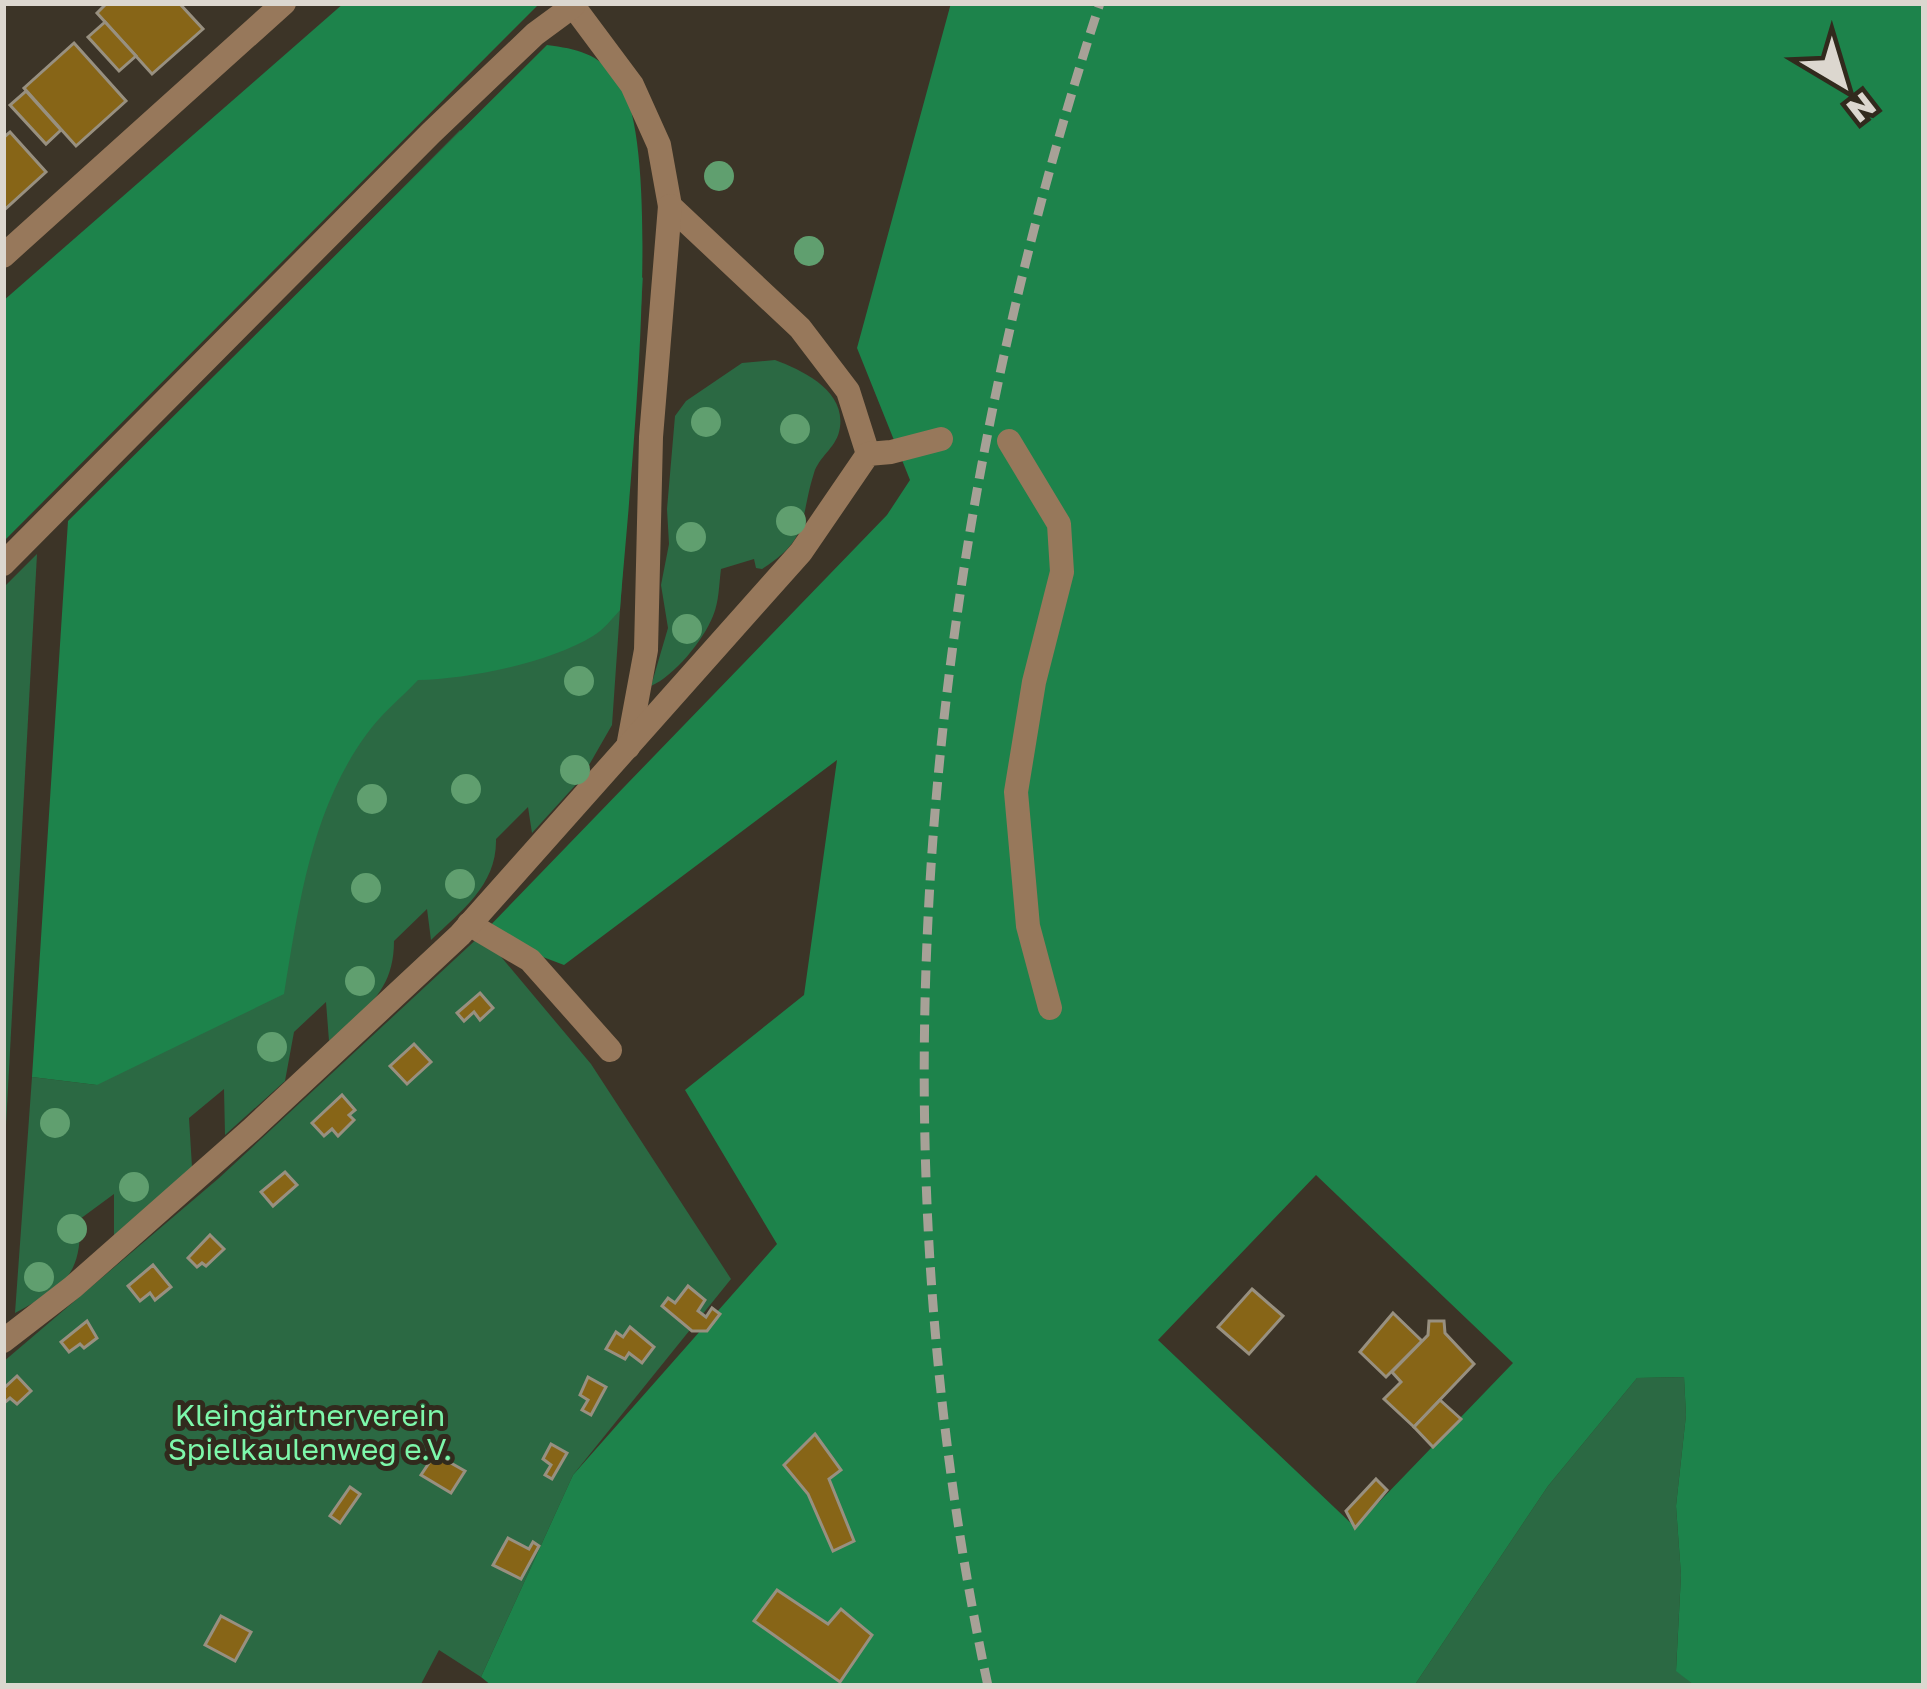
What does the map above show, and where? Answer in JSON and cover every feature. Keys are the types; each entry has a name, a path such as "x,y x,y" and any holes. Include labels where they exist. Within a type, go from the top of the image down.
{"street":[{"path":"3,256 284,3"},
{"path":"3,564 431,133 535,34 573,5 632,85 659,145 670,206 651,437 646,650 628,748"},
{"path":"670,206 800,328 848,391 868,454"},
{"path":"868,454 941,439"},
{"path":"1009,441 1059,524 1062,572 1034,682 1016,792 1028,926 1050,1008"},
{"path":"3,1341 73,1287 233,1146 469,924 801,552 868,454"},
{"path":"469,924 530,960 610,1050"}],"green space":[{"path":"344,3 540,3 3,542 3,301"},
{"path":"951,3 1924,3 1924,1686 1695,1686 1676,1671 1681,1575 1676,1506 1686,1415 1684,1377 1637,1378 1548,1486 1414,1686 492,1686 481,1677 573,1475 777,1244 685,1090 804,995 837,760 564,965 482,934 887,515 910,480 857,348","holes":["1316,1175 1513,1363 1355,1527 1158,1340"]},
{"path":"547,45 586,54 603,64 618,80 633,117 640,177 640,333 620,610 597,634 531,662 418,680 378,720 347,764 320,827 302,893 284,994 97,1085 32,1077 68,521"},
{"path":"460,130 643,278 612,725 581,779 532,833 528,807 496,839 491,870 476,896 454,918 431,940 427,909 394,941 389,974 365,1009 329,1041 326,1002 294,1032 285,1081 225,1135 224,1089 189,1118 192,1167 114,1236 114,1194 80,1219 77,1254 66,1278 15,1313 32,1077 97,1085 261,331"},
{"path":"775,360 811,377 831,395 840,418 837,438 816,467 801,527 789,548 762,569 756,568 754,559 721,569 715,611 702,636 678,666 651,686 668,628 661,585 669,544 667,509 675,416 686,401 742,363"},
{"path":"37,554 3,1180 3,588"},
{"name":"Kleingärtnerverein Spielkaulenweg e.V.","path":"482,934 591,1064 731,1279 573,1475 481,1677 439,1650 420,1686 3,1686 3,1362 219,1178"},
{"path":"1684,1377 1686,1415 1676,1506 1681,1575 1676,1670 1695,1686 1414,1686 1548,1486 1637,1378"}],"building":[{"path":"107,3 179,3 203,29 152,74 97,13"},
{"path":"105,22 136,56 119,71 88,37"},
{"path":"74,43 126,101 76,146 24,88"},
{"path":"26,91 61,130 46,144 10,105"},
{"path":"10,132 46,172 3,211 3,138"},
{"path":"480,993 493,1008 480,1020 474,1012 464,1021 457,1013"},
{"path":"414,1044 431,1062 407,1084 390,1066"},
{"path":"342,1095 355,1110 349,1115 354,1120 338,1136 332,1129 324,1136 312,1123"},
{"path":"285,1172 297,1185 273,1206 261,1192"},
{"path":"210,1235 224,1249 206,1266 197,1267 188,1258"},
{"path":"153,1265 171,1287 155,1300 150,1293 140,1301 128,1286"},
{"path":"688,1286 705,1300 698,1311 706,1317 712,1308 720,1314 707,1331 692,1331 662,1306 668,1298 675,1303"},
{"path":"1252,1289 1283,1316 1249,1354 1218,1327"},
{"path":"1393,1313 1422,1341 1386,1377 1360,1352"},
{"path":"87,1321 97,1338 69,1352 61,1342"},
{"path":"1429,1321 1444,1321 1445,1333 1474,1364 1414,1427 1384,1399 1401,1382 1392,1372 1428,1335"},
{"path":"630,1327 654,1347 642,1363 629,1353 625,1359 606,1349 616,1332 623,1337"},
{"path":"17,1376 31,1391 17,1404 10,1398 3,1404 3,1389"},
{"path":"588,1377 606,1387 591,1415 582,1410 588,1400 580,1395"},
{"path":"1440,1400 1461,1419 1433,1447 1414,1427"},
{"path":"815,1434 841,1470 829,1479 854,1541 833,1551 808,1494 784,1465"},
{"path":"551,1444 567,1453 552,1479 545,1475 551,1465 543,1459"},
{"path":"435,1454 465,1471 451,1493 421,1475"},
{"path":"1376,1479 1387,1490 1355,1528 1346,1511"},
{"path":"350,1487 360,1494 340,1523 330,1516"},
{"path":"508,1538 529,1549 533,1542 539,1546 521,1579 493,1565"},
{"path":"777,1590 828,1624 841,1609 872,1635 840,1682 754,1621"},
{"path":"221,1616 251,1632 235,1661 205,1645"}],"railway":[{"path":"988,1686 951,1476 930,1264 924,1051 933,838 956,626 991,415 1040,207 1100,3"}]}
